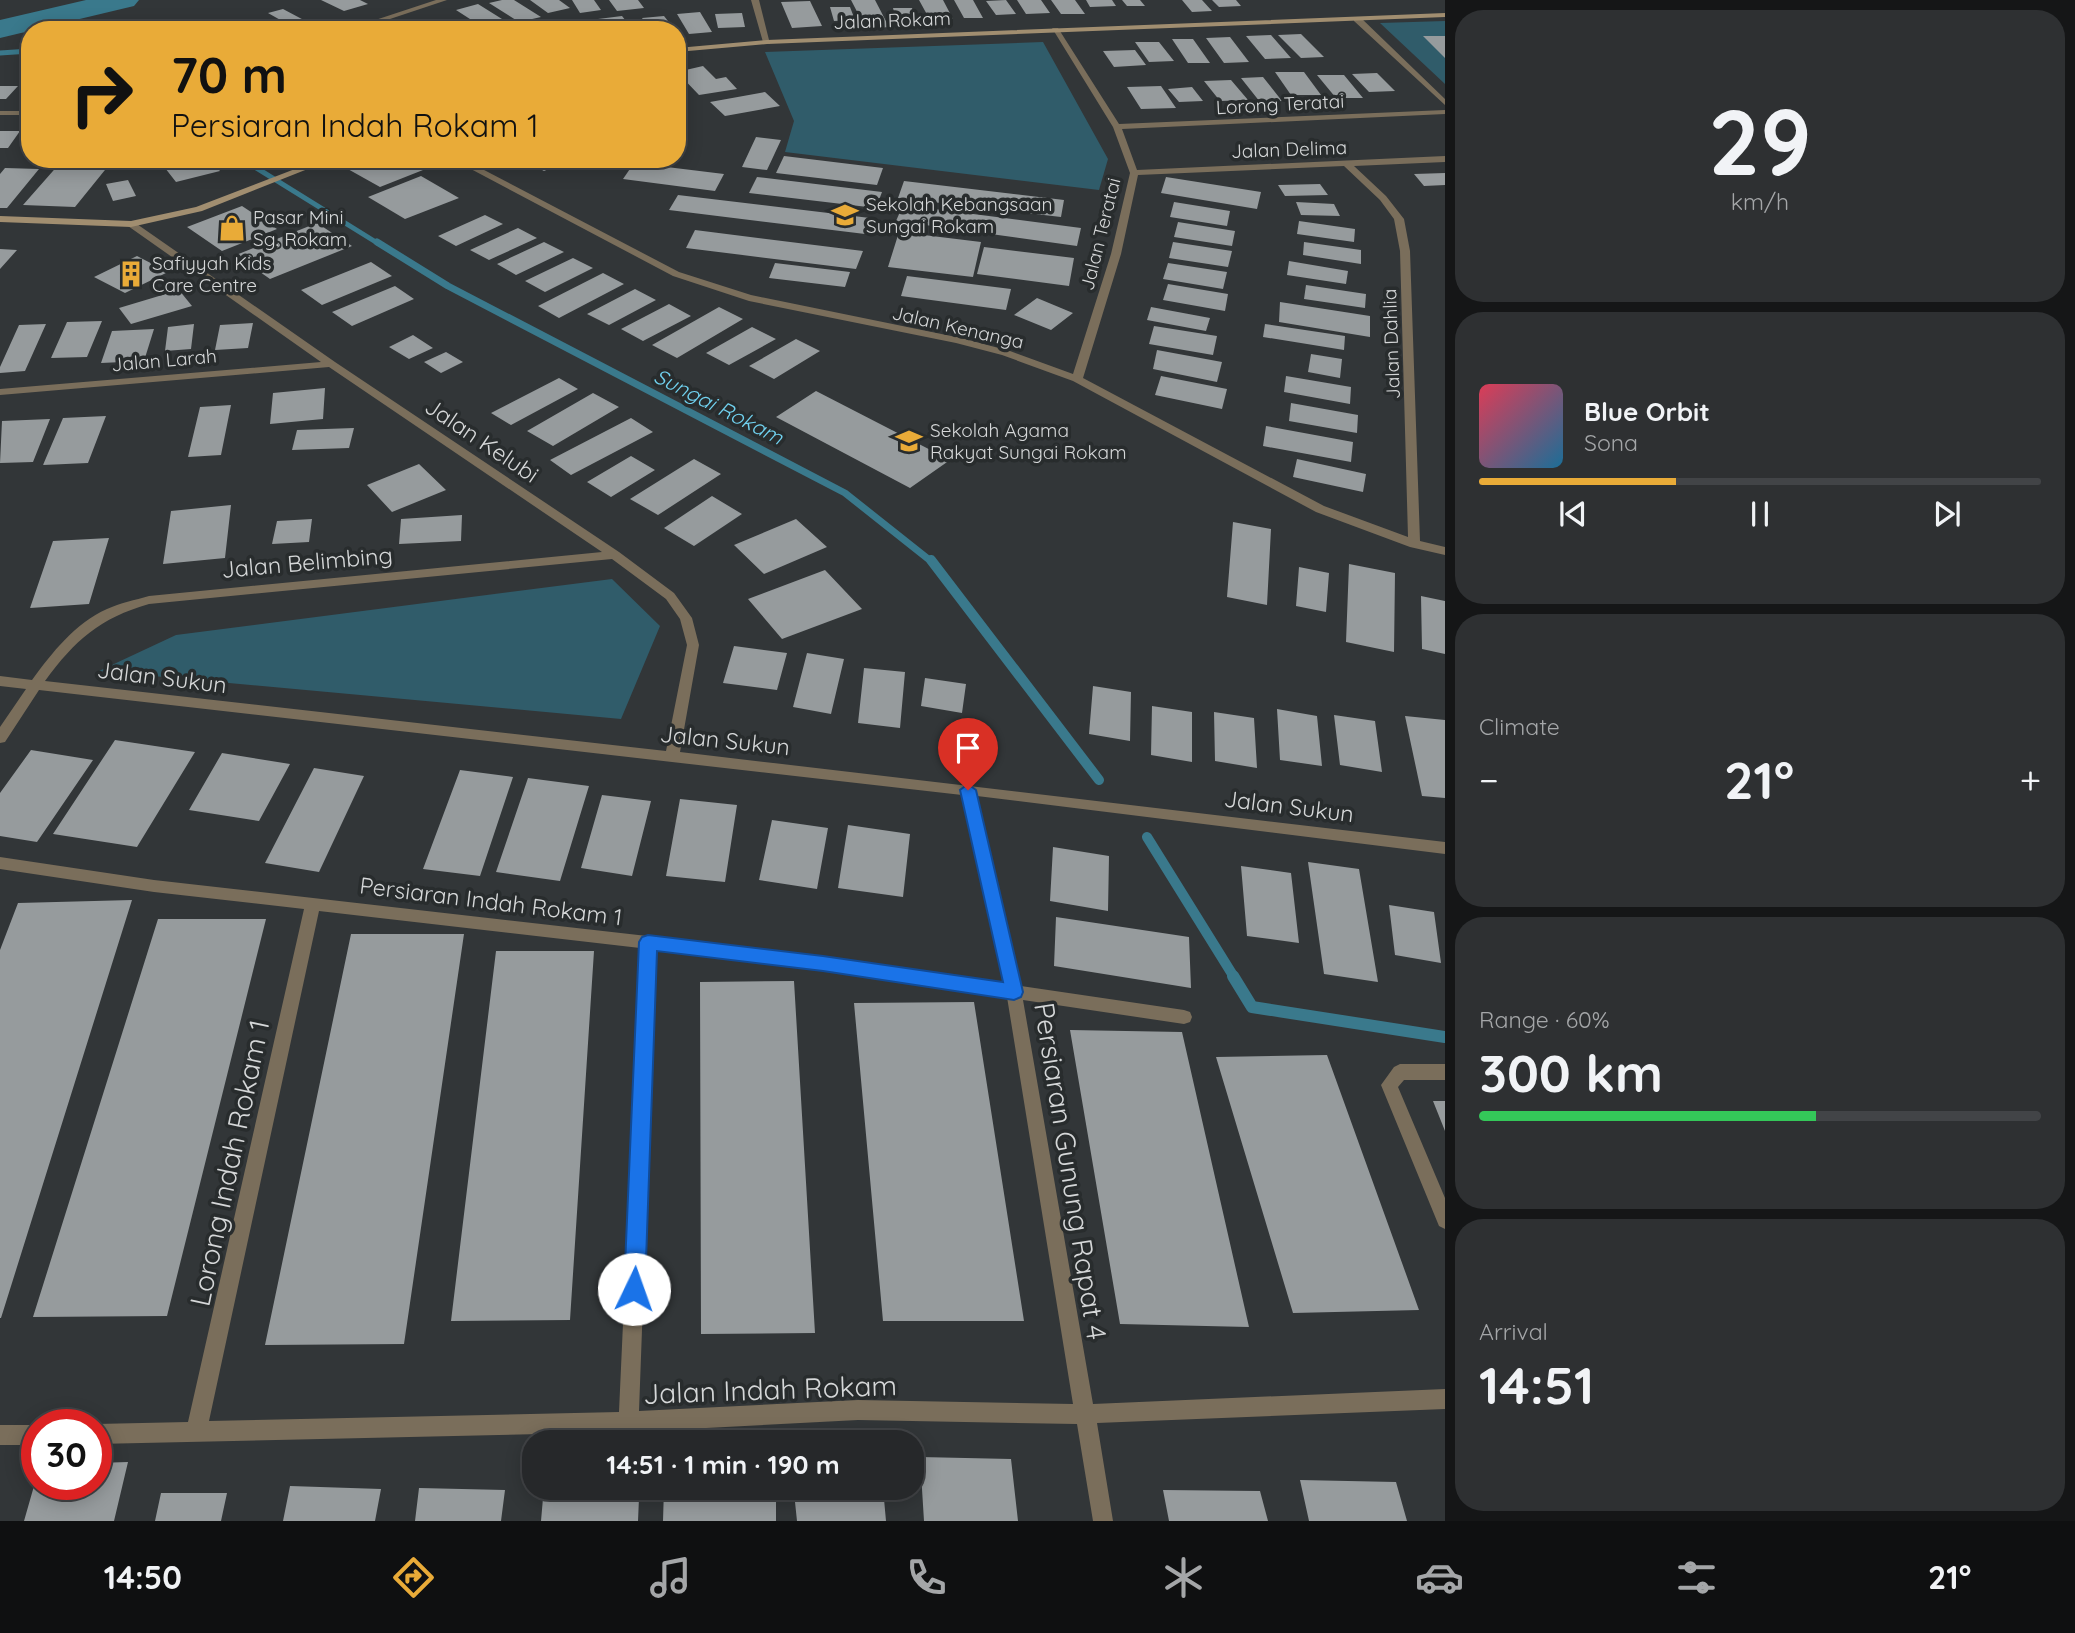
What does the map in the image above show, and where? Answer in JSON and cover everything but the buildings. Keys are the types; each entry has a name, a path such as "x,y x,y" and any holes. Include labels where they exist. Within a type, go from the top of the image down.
{"main road":[{"name":"Jalan Rokam","path":"686,50 767,42 1445,15"},
{"path":"0,219 131,223 199,209 307,168"}],"street":[{"path":"377,21 443,0"},
{"path":"755,0 767,42"},
{"path":"1357,19 1445,103"},
{"name":"Jalan Teratai","path":"1055,30 1116,127 1134,173 1116,254 1077,379"},
{"name":"Lorong Teratai","path":"1116,127 1445,112"},
{"path":"0,113 21,113"},
{"name":"Jalan Delima","path":"1134,173 1445,159"},
{"name":"Jalan Dahlia","path":"1347,164 1383,198 1399,219 1405,251 1414,544"},
{"name":"Jalan Kenanga","path":"473,168 676,274 749,298 1006,353 1077,379 1320,509 1414,544 1445,551"},
{"name":"Jalan Kelubi","path":"131,223 331,364 614,555 670,596 686,618 693,645 672,757"},
{"name":"Jalan Larah","path":"0,392 331,364"},
{"name":"Jalan Belimbing","path":"0,738 71,640 108,613 149,600 614,555"},
{"name":"Jalan Sukun","path":"0,681 968,790 1445,848"},
{"name":"Persiaran Gunung Rapat 4","path":"968,790 1014,992 1103,1521"},
{"name":"Persiaran Indah Rokam 1","path":"0,863 154,886 823,963 1184,1017"},
{"name":"Lorong Indah Rokam 1","path":"196,1433 313,904"},
{"path":"629,1422 648,942"},
{"path":"1445,1072 1399,1072 1390,1084 1445,1220"},
{"name":"Jalan Indah Rokam","path":"112,1434 629,1422 858,1410 1085,1413 1445,1399"},
{"path":"0,1435 21,1435"}],"shaded area":[{"path":"1445,21 1445,84 1380,23"},
{"path":"1043,42 1108,159 1099,190 785,152 794,121 765,52"},
{"path":"612,579 660,626 621,719 99,671 176,635"}],"waterway":[{"path":"34,21 124,0"},
{"path":"0,29 21,24"},
{"path":"0,53 21,52"},
{"name":"Sungai Rokam","path":"257,168 379,244"},
{"name":"Sungai Rokam","path":"377,242 448,286 845,493 932,562"},
{"name":"Sungai Rokam","path":"931,560 1099,780"},
{"path":"1147,837 1234,977"},
{"path":"1233,976 1252,1007 1445,1037"}],"place":[{"name":"Sekolah Kebangsaan Sungai Rokam","path":"845,215"},
{"name":"Pasar Mini Sg. Rokam","path":"232,228"},
{"name":"Safiyyah Kids Care Centre","path":"131,274"},
{"name":"Sekolah Agama Rakyat Sungai Rokam","path":"909,441"}],"route":[{"path":"634,1289 648,942 823,963 1014,992 968,790"}]}
